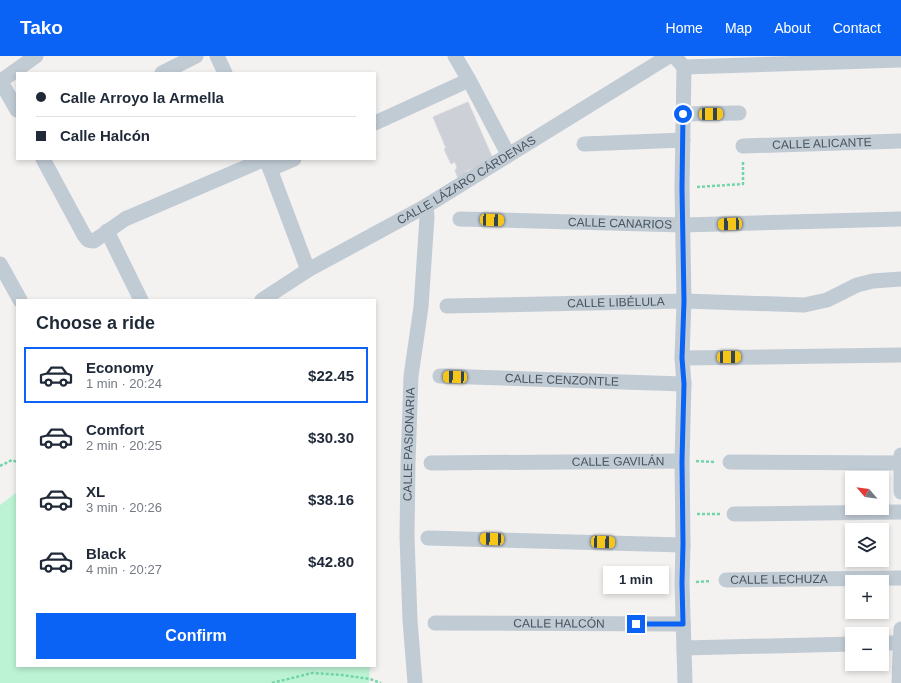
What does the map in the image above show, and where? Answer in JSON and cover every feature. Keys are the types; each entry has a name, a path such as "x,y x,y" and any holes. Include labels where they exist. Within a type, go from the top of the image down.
{"street":[{"path":"16,108 0,80 36,56"},
{"path":"164,72 196,56"},
{"path":"216,56 224,72"},
{"path":"454,56 469,80 508,154"},
{"name":"CALLE LÁZARO CÁRDENAS","path":"264,299 308,270 426,206 647,62 669,56"},
{"path":"674,56 684,67 682,188 684,301 682,358 684,384 682,461 682,583 685,683"},
{"path":"684,67 901,60"},
{"path":"376,122 469,80"},
{"path":"683,114 739,113"},
{"path":"584,144 683,140"},
{"name":"CALLE ALICANTE","path":"743,146 901,141"},
{"path":"44,160 84,235 88,240 94,241 125,219 267,162 285,160"},
{"path":"267,162 308,270"},
{"name":"CALLE PASIONARIA","path":"415,683 410,620 407,537 408,463 411,376 421,307 427,217 426,206"},
{"name":"CALLE CANARIOS","path":"460,218 683,225 901,219"},
{"path":"107,231 141,299"},
{"path":"0,264 19,299"},
{"name":"CALLE LIBÉLULA","path":"447,306 684,301 804,305 827,300 857,285 873,281 901,279"},
{"path":"682,358 901,355"},
{"name":"CALLE CENZONTLE","path":"440,376 684,384"},
{"path":"901,455 901,492"},
{"name":"CALLE GAVILÁN","path":"431,462 682,461"},
{"path":"730,462 901,463"},
{"path":"734,514 901,512"},
{"path":"428,538 683,544"},
{"name":"CALLE LECHUZA","path":"726,580 901,578"},
{"name":"CALLE HALCÓN","path":"435,623 683,624"},
{"path":"889,641 901,636 900,683"},
{"path":"684,648 845,644"}],"path":[{"path":"682,188 743,184"},
{"path":"0,466 12,460 16,462"},
{"name":"CALLE GAVILÁN","path":"682,461 730,462"},
{"path":"682,514 734,514"},
{"name":"CALLE LECHUZA","path":"682,583 726,580"},
{"path":"272,683 312,672 370,679 381,683"}],"green space":[{"path":"16,493 16,667 370,667 369,683 0,683 0,505"}],"building":[{"path":"468,102 493,159 466,171 468,174 458,178 455,170 457,168 455,162 451,164 433,117"}],"route":[{"path":"636,624 683,624 683,114"}]}
